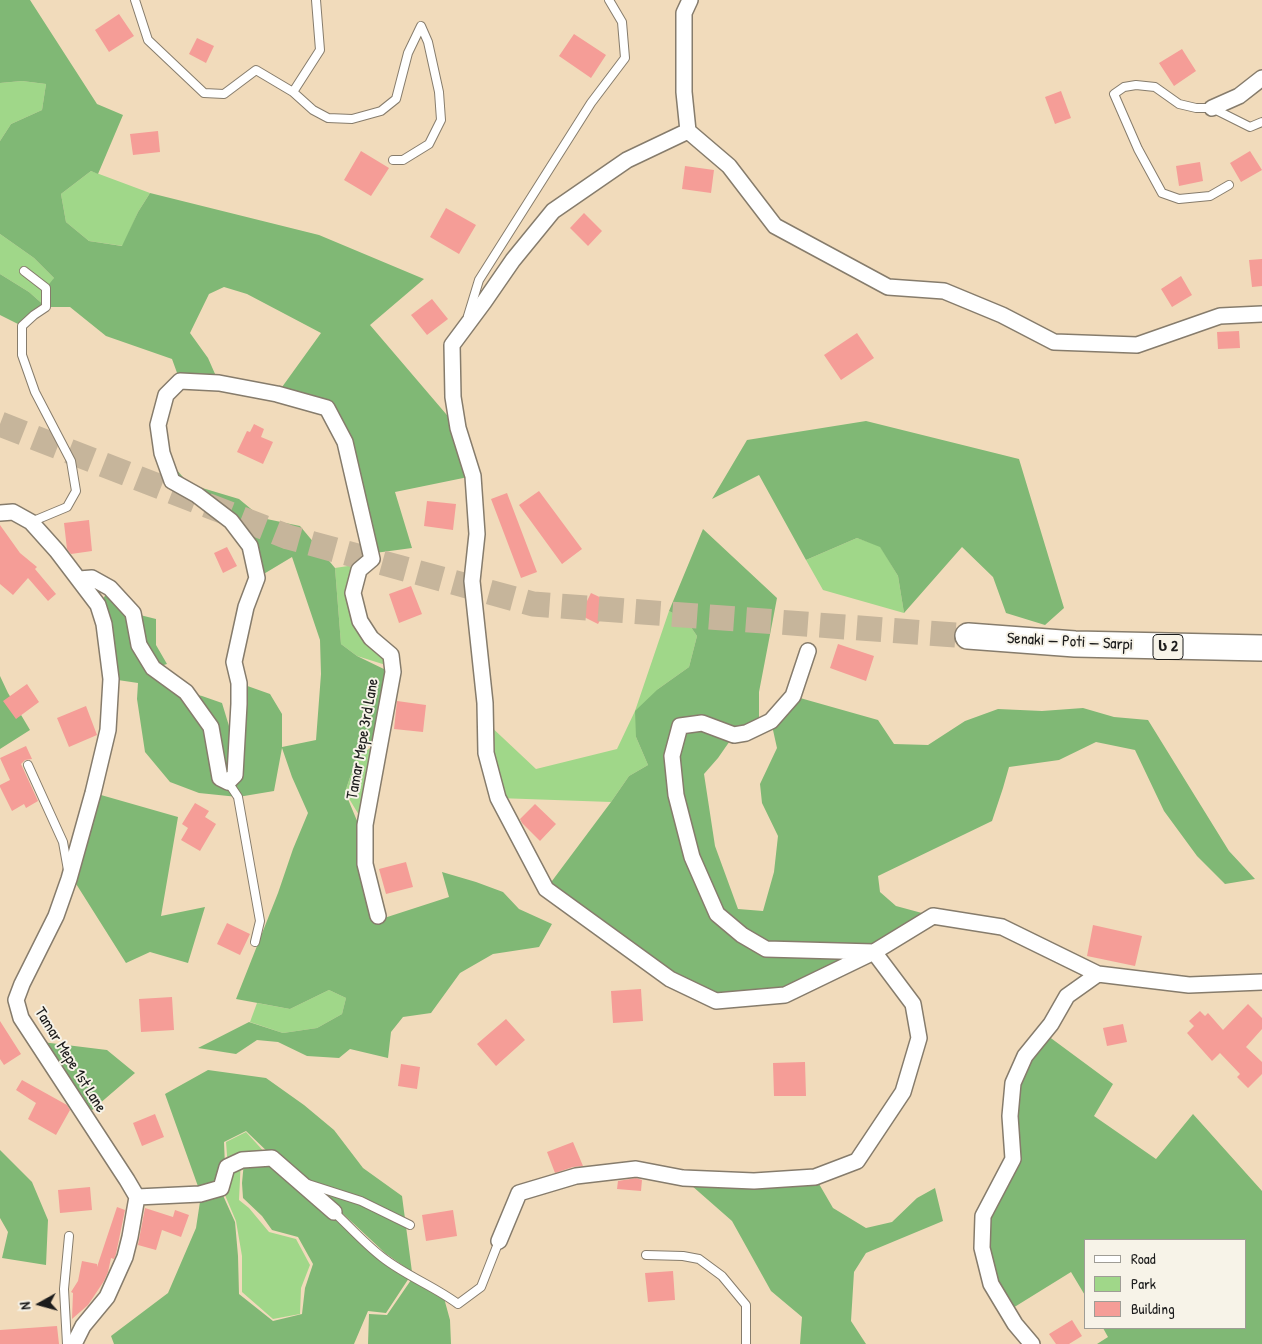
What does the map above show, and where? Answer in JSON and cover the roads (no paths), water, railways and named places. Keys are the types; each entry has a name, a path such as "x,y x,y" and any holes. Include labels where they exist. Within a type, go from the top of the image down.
{"highway":[{"name":"Senaki — Poti — Sarpi","path":"968,636 1075,644 1262,648"}],"street":[{"path":"690,0 684,13 684,92 688,131 729,166 775,226 888,287 944,291 1002,315 1054,342 1137,345 1220,316 1262,314"},
{"path":"1212,108 1239,96 1262,78"},
{"path":"688,131 627,160 553,211 514,260 452,345 453,397 458,428 473,476 477,534 472,581 485,703 486,753 498,798 546,889 670,979 716,1001 784,995 874,952 933,916 1002,927 1098,974 1189,985 1262,982"},
{"name":"Tamar Mepe 3rd Lane","path":"228,782 235,775 237,750 239,682 234,662 246,607 257,578 250,546 231,521 197,495 172,481 162,454 158,425 166,395 180,381 219,383 277,394 327,408 345,442 372,559 359,570 353,593 360,621 371,638 391,655 393,672 365,826 365,864 378,916"},
{"path":"0,513 14,512 31,522 79,580 92,578 110,588 132,613 139,646 153,668 186,692 212,727 220,778 228,782"},
{"name":"Tamar Mepe 1st Lane","path":"79,580 98,605 104,624 111,679 108,730 94,793 69,879 56,916 16,1000 20,1018 137,1197"},
{"path":"808,651 793,696 771,722 746,733 734,735 702,723 680,726 672,756 676,795 692,857 717,914 742,936 766,949 874,952"},
{"path":"498,1241 519,1193 576,1176 636,1169 683,1178 754,1181 815,1177 857,1161 903,1092 920,1038 913,1004 874,952"},
{"path":"1032,1344 1015,1324 991,1284 982,1248 983,1216 1013,1159 1010,1116 1012,1083 1025,1056 1051,1024 1067,996 1098,974"},
{"path":"74,1344 82,1326 107,1297 125,1257 137,1197 200,1194 221,1188 227,1167 242,1160 272,1158 334,1212"}],"lane":[{"path":"135,0 148,40 204,94 224,94 256,70 293,92 313,110 328,118 352,119 381,111 396,99 408,53 421,26 428,42 439,92 441,120 429,144 402,160 393,160"},
{"path":"293,92 320,50 316,0"},
{"path":"466,325 479,280 591,103 625,58 622,22 609,0"},
{"path":"1229,185 1210,196 1179,199 1162,193 1138,150 1114,94 1124,87 1136,85 1155,87 1179,104 1196,108 1212,108 1250,127 1262,122"},
{"path":"24,271 46,288 46,307 22,326 22,355 34,392 71,461 76,491 67,507 31,522"},
{"path":"28,764 63,842 69,879"},
{"path":"228,782 238,797 260,921 255,942"},
{"path":"298,1181 361,1201 410,1225"},
{"path":"334,1212 381,1257 458,1304 481,1287 498,1241"},
{"path":"67,1344 64,1289 69,1236"},
{"path":"646,1254 683,1256 699,1260 722,1276 746,1305 746,1344"}],"tunnel":[{"path":"0,424 288,537 533,604 968,636"}]}
